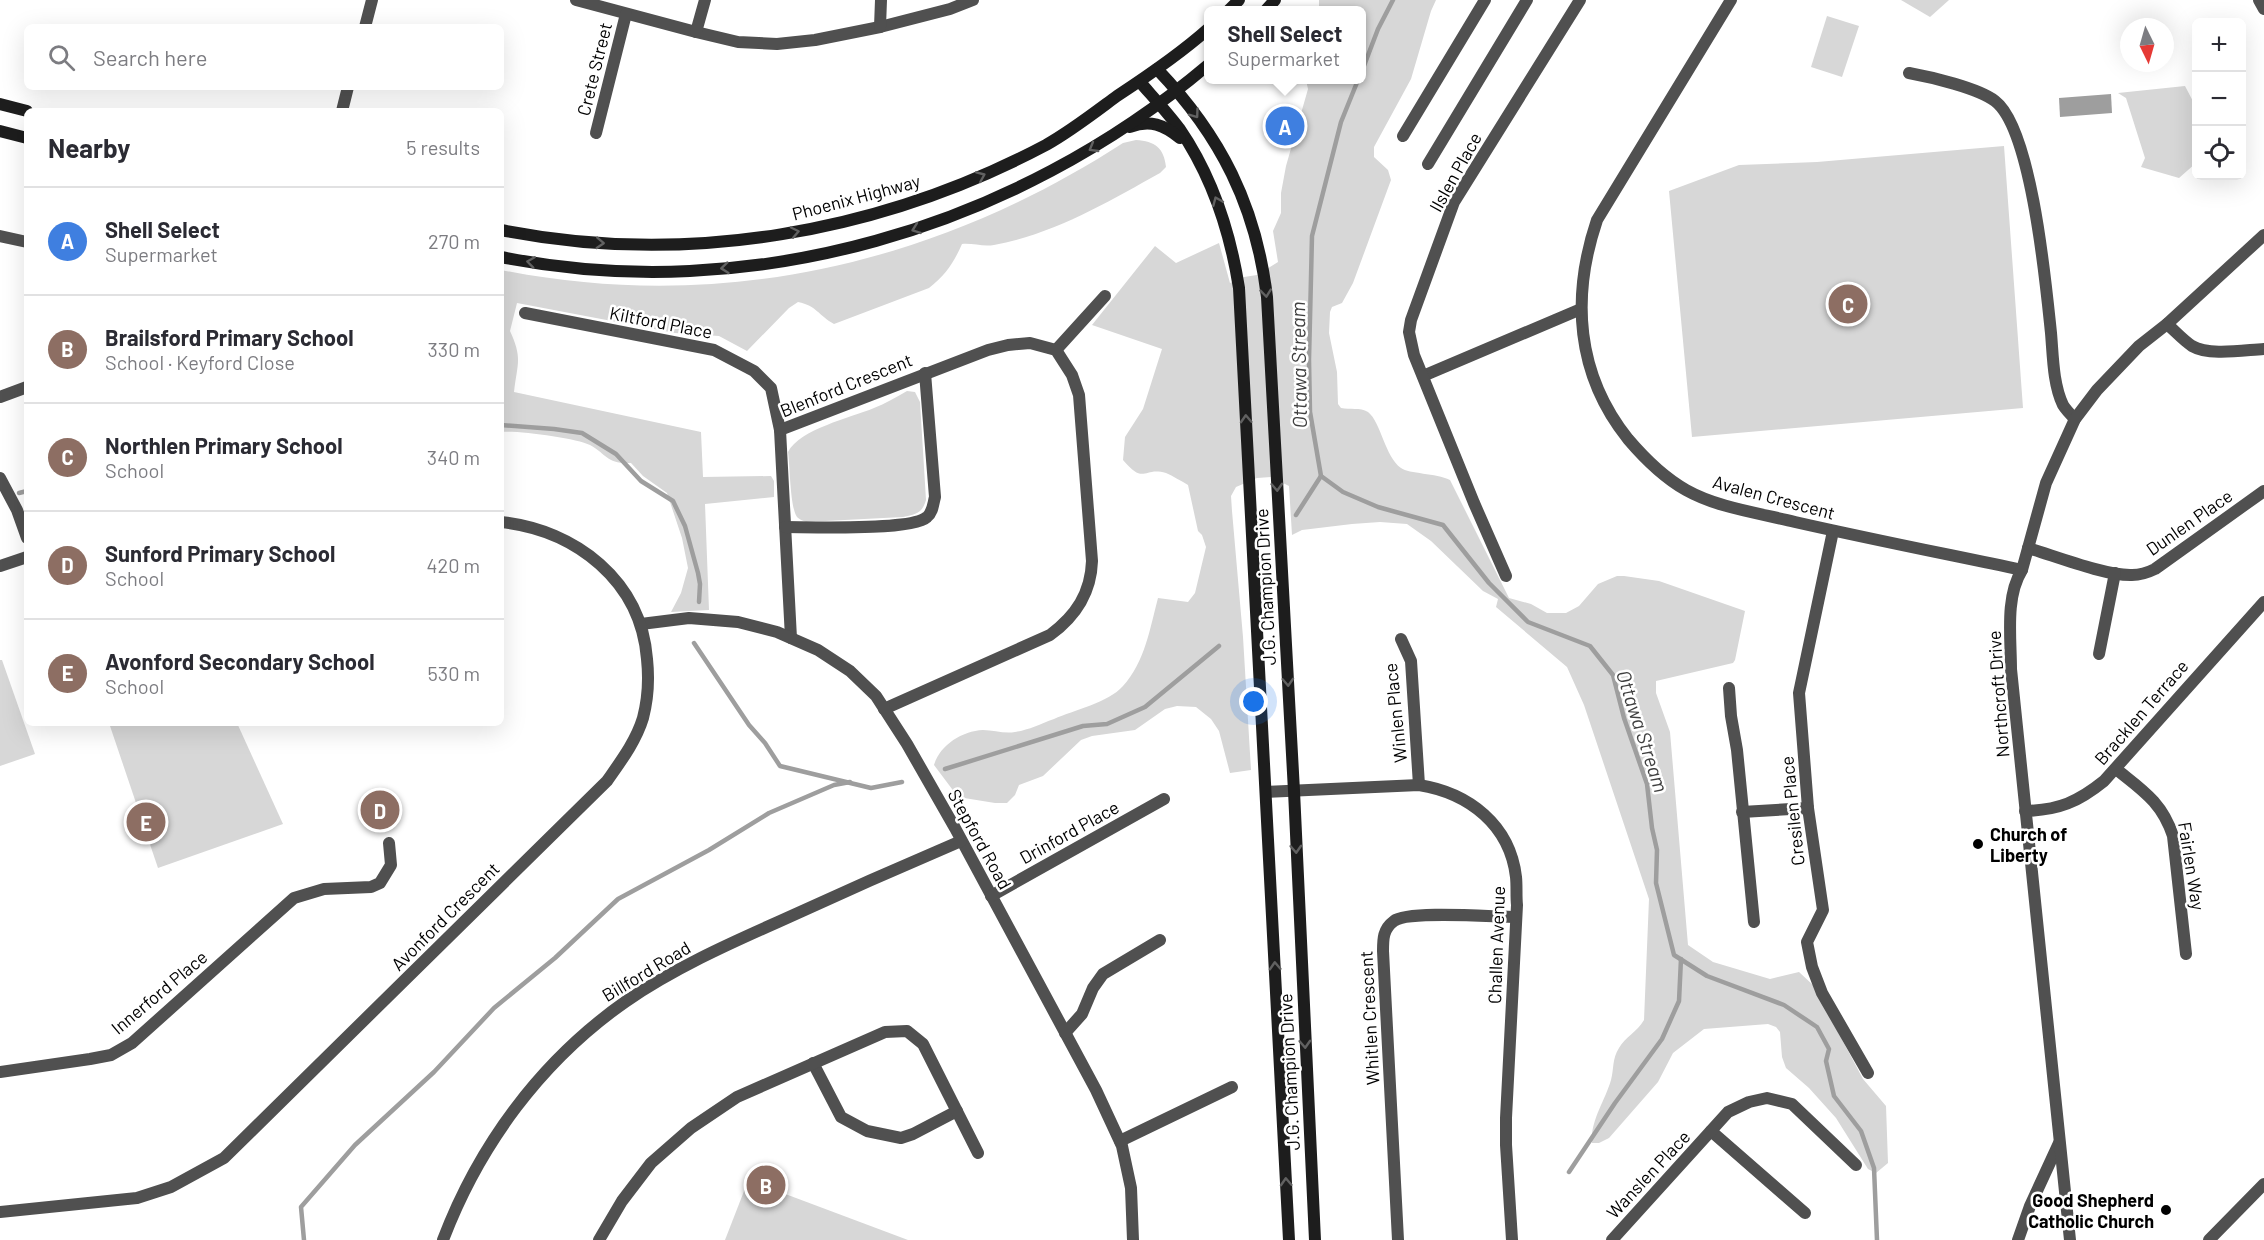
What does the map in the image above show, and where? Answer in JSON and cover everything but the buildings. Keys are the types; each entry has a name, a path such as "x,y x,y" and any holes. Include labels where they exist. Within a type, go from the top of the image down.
{"main road":[{"name":"Phoenix Highway","path":"504,231 558,240 661,245 714,243 773,236 879,213 936,195 1048,144 1140,82 1204,34"},
{"name":"J.G. Champion Drive","path":"1157,69 1177,90 1221,152 1241,191 1263,262 1267,297 1294,791 1315,1240"},
{"path":"504,257 591,270 691,271 803,258 902,235 946,219 1026,184 1111,136 1159,104 1204,69"},
{"name":"J.G. Champion Drive","path":"1140,82 1188,144 1217,201 1234,257 1239,288 1288,1240"},
{"path":"0,104 24,110"},
{"path":"1111,136 1139,124 1149,123 1158,124 1170,130 1188,144"},
{"path":"0,131 24,137"}],"street":[{"path":"366,24 372,0"},
{"path":"576,0 738,42 777,44 815,40 880,27 950,9 973,0"},
{"path":"696,32 705,0"},
{"path":"880,27 881,0"},
{"path":"1403,136 1485,0"},
{"path":"1428,164 1527,0"},
{"name":"Ilslen Place","path":"1506,576 1410,344 1411,320 1454,202 1580,0"},
{"name":"Avalen Crescent","path":"1731,0 1597,219 1588,246 1581,325 1587,357 1601,399 1617,424 1659,472 1687,490 1715,502 1833,531 2022,570"},
{"path":"2259,0 2264,9"},
{"name":"Crete Street","path":"596,133 626,14"},
{"path":"1909,73 1962,86 1996,101 2013,124 2034,202 2043,260 2055,376 2063,406 2075,419"},
{"path":"343,108 347,90"},
{"name":"Northcroft Drive","path":"2070,1240 2011,669 2011,628 2016,580 2022,570 2046,483 2075,419 2097,390 2139,346 2167,324 2264,235"},
{"path":"0,236 24,241"},
{"path":"884,708 1050,635 1063,626 1082,600 1091,580 1092,561 1079,395 1072,375 1056,350 1105,296"},
{"path":"1423,376 1581,309"},
{"name":"Kiltford Place","path":"525,313 714,350 754,371 771,388 780,430"},
{"path":"2167,324 2184,340 2197,348 2211,351 2264,349"},
{"name":"Blenford Crescent","path":"791,638 780,430 988,350 1030,343 1056,350"},
{"path":"785,527 905,525 926,519 932,511 935,496 925,373"},
{"path":"0,397 24,388"},
{"path":"0,478 24,529"},
{"name":"Dunlen Place","path":"2028,548 2115,573 2143,574 2155,569 2264,492"},
{"name":"Avonford Crescent","path":"0,1212 136,1198 171,1187 224,1158 607,781 632,745 643,717 649,678 646,640 641,624 626,592 610,574 584,552 553,533 504,523"},
{"name":"Cresilen Place","path":"1833,531 1799,693 1808,808 1823,910 1807,942 1812,968 1822,993 1868,1073"},
{"path":"0,566 24,558"},
{"path":"2099,654 2115,573"},
{"name":"Bracklen Terrace","path":"2025,811 2048,811 2064,806 2089,793 2116,769 2264,602"},
{"name":"Stepford Road","path":"641,624 690,618 738,622 791,638 818,650 850,671 876,696 907,744 962,841 1096,1089 1120,1141 1131,1188 1133,1240"},
{"name":"Winlen Place","path":"1401,639 1411,662 1419,785"},
{"path":"1729,688 1754,922"},
{"name":"Fairlen Way","path":"2116,769 2158,805 2168,819 2173,836 2186,954"},
{"name":"Challen Avenue","path":"1266,792 1419,785 1450,793 1475,806 1488,817 1504,841 1512,858 1516,877 1506,1118 1512,1240"},
{"name":"Drinford Place","path":"991,896 1164,799"},
{"path":"1742,812 1808,808"},
{"name":"Billford Road","path":"443,1240 478,1163 514,1110 555,1062 600,1021 633,996 677,970 742,938 962,841"},
{"name":"Innerford Place","path":"0,1072 111,1055 132,1043 294,898 310,891 370,887 380,883 391,865 389,843"},
{"name":"Whitlen Crescent","path":"1398,1240 1383,951 1385,932 1393,922 1410,916 1516,917"},
{"path":"1065,1033 1083,1014 1093,988 1103,974 1160,940"},
{"path":"599,1240 622,1201 651,1163 691,1128 737,1097 869,1037 885,1032 907,1031 923,1044 978,1153"},
{"path":"813,1063 840,1117 867,1131 901,1138 957,1111"},
{"path":"1120,1141 1232,1087"},
{"name":"Wanslen Place","path":"1612,1240 1728,1112 1749,1102 1767,1098 1792,1104 1856,1165"},
{"name":"Wanslen Place","path":"1711,1131 1805,1213"},
{"path":"2018,1240 2030,1206 2060,1142"},
{"path":"2209,1240 2264,1184"}],"shaded area":[{"path":"1319,0 1436,0 1411,79 1374,147 1374,157 1388,170 1391,180 1353,283 1342,303 1332,307 1330,312 1329,333 1337,372 1338,404 1341,408 1368,412 1376,423 1391,456 1401,468 1450,480 1509,598 1531,604 1547,613 1566,613 1579,606 1598,584 1617,576 1624,576 1659,581 1745,611 1733,663 1656,681 1656,693 1670,732 1688,945 1713,962 1770,979 1799,972 1813,985 1863,1079 1886,1106 1888,1163 1876,1173 1868,1169 1836,1118 1809,1088 1786,1068 1782,1057 1780,1032 1776,1027 1768,1024 1704,1029 1673,1053 1658,1082 1609,1138 1599,1143 1592,1143 1593,1127 1611,1080 1617,1052 1644,1020 1649,899 1584,705 1567,667 1496,607 1498,599 1483,591 1431,541 1407,524 1380,522 1352,524 1302,530 1292,535 1289,486 1271,477 1257,478 1236,487 1231,496 1251,770 1230,773 1219,731 1211,719 1196,707 1177,706 1165,709 1135,730 1092,736 1081,740 1043,776 1019,785 1015,795 1007,803 958,797 934,765 947,745 967,733 983,730 1007,733 1025,730 1090,706 1117,692 1130,677 1142,656 1158,598 1188,602 1195,593 1206,547 1198,531 1188,485 1158,471 1140,474 1123,460 1125,437 1143,409 1162,349 1092,325 1155,246 1176,263 1219,243 1230,283 1257,275 1278,262 1273,231 1281,213 1281,193 1286,166 1308,89 1307,84 1366,84 1366,6 1319,6"},
{"path":"1901,0 1949,0 1930,17"},
{"path":"1827,16 1859,26 1842,77 1811,67"},
{"path":"2185,86 2192,99 2192,167 2179,178 2141,167 2145,158 2126,98 2118,93"},
{"path":"2111,94 2112,113 2060,117 2059,98"},
{"path":"1136,140 1153,144 1161,150 1166,167 1160,173 1121,195 1080,216 1038,233 990,245 962,244 949,268 929,288 834,324 814,308 798,302 789,308 747,351 719,336 675,333 517,303 510,331 518,355 514,392 701,432 703,477 771,476 774,481 774,497 705,504 709,610 671,612 681,593 688,568 682,538 667,493 643,476 631,463 612,460 583,442 546,435 504,432 504,270 583,282 665,286 745,281 824,268 902,248 978,220 1052,185 1123,143"},
{"path":"2004,146 2023,408 1692,437 1669,191 1739,165 1817,162"},
{"path":"907,391 915,392 920,402 926,500 923,508 915,514 903,517 806,522 798,518 793,505 788,452 794,444 826,425 878,406"},
{"path":"0,660 2,660 35,754 0,766"},
{"path":"110,726 238,726 283,824 158,868"},
{"path":"756,1183 908,1240 725,1240 746,1186"}],"waterway":[{"name":"Ottawa Stream","path":"1366,60 1378,29 1393,0"},
{"name":"Ottawa Stream","path":"1356,84 1341,122 1312,236 1310,412 1321,476 1343,492 1378,507 1443,525 1489,583 1528,622 1590,646 1613,675 1624,718 1647,784 1657,850 1656,883 1674,955 1707,976 1784,1005 1817,1027 1829,1049 1826,1061 1834,1096 1861,1131 1874,1168 1877,1240"},
{"path":"504,425 582,433 616,454 641,481 673,501 685,526 698,573 699,602"},
{"path":"1296,515 1321,476"},
{"path":"19,493 24,492"},
{"path":"694,643 749,725 765,743 780,766 871,788 902,782"},
{"path":"945,769 1083,726 1107,724 1145,707 1219,646"},
{"path":"304,1240 301,1207 355,1145 434,1072 494,1008 555,958 618,899 709,850 769,813 834,785 850,782"},
{"path":"1569,1172 1615,1103 1662,1039 1679,1001 1681,959"}],"place":[{"name":"Shell Select","path":"1285,126"},
{"name":"Northlen Primary School","path":"1848,304"},
{"name":"Sunford Primary School","path":"380,810"},
{"name":"Avonford Secondary School","path":"146,822"},
{"name":"Church of Liberty","path":"1978,844"},
{"name":"Brailsford Primary School","path":"766,1185"},
{"name":"Good Shepherd Catholic Church","path":"2166,1210"}]}
